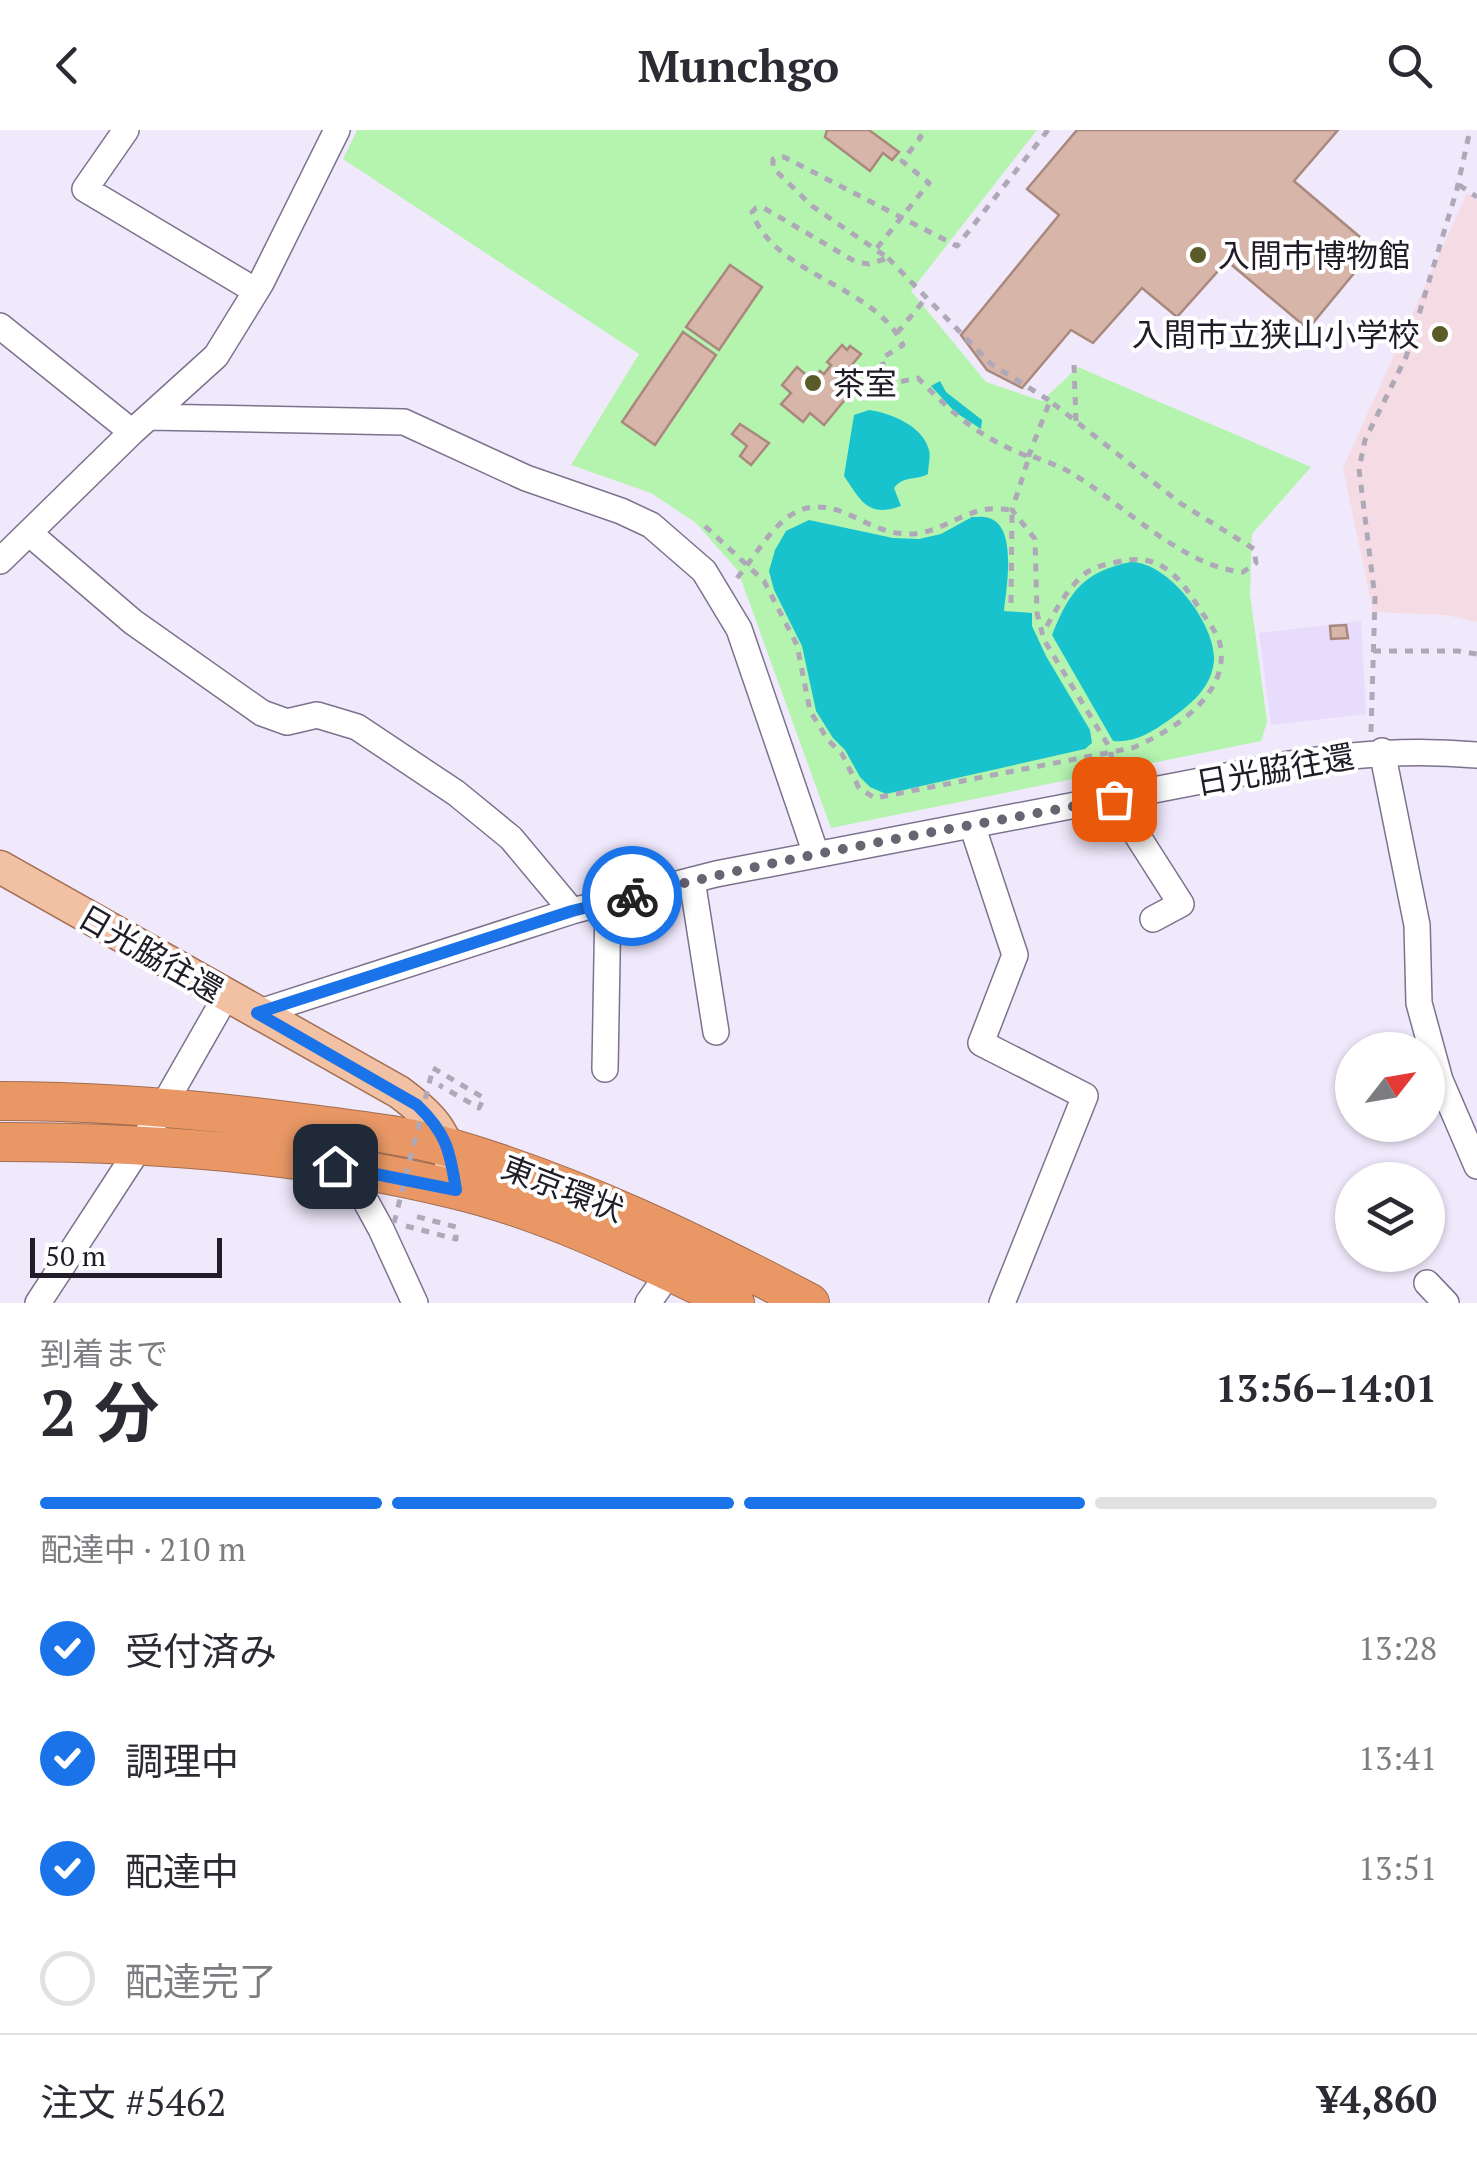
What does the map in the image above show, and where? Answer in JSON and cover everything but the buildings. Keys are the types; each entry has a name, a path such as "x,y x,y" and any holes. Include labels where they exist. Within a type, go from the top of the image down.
{"highway":[{"name":"東京環状","path":"0,1101 164,1106 350,1129 450,1148 613,1206 687,1239 810,1303"},
{"name":"東京環状","path":"0,1142 142,1145 347,1167 456,1190 529,1213 658,1288 735,1303"}],"main road":[{"name":"日光脇往還","path":"0,867 257,1013"},
{"path":"257,1013 399,1092 436,1123 450,1148 456,1190"}],"street":[{"path":"126,130 85,189 256,292"},
{"path":"0,561 216,356 256,292 337,130"},
{"path":"0,326 141,424 404,422 526,478 622,511 650,525 704,571 739,628 816,854"},
{"path":"30,532 133,622 262,712 287,722 317,715 357,727 456,794 511,838 572,911"},
{"name":"日光脇往還","path":"257,1013 572,911 692,880 1289,764 1376,752 1422,750 1477,755"},
{"path":"1376,752 1416,925 1418,1003 1440,1080 1477,1166"},
{"path":"1114,799 1181,904 1153,919"},
{"path":"972,825 1014,954 981,1043 1085,1096 1002,1303"},
{"path":"692,880 716,1032"},
{"path":"605,1068 608,902"},
{"path":"38,1303 142,1145 226,996"},
{"path":"347,1167 381,1229 414,1303"},
{"path":"1427,1282 1446,1303"}],"path":[{"path":"877,248 929,183 902,161 921,137 912,130"},
{"path":"888,258 870,264 856,262 766,210 753,209 754,219 782,251 876,312 897,333 904,345 881,362 894,383 918,378 946,408 987,440 1070,472 1196,556 1224,570 1243,572 1254,567 1258,557 1254,550 1180,502 1050,401 991,364 888,258 812,206 771,162 790,160 957,246 1048,130"},
{"path":"1376,752 1375,598 1359,470 1365,440 1406,357 1458,184 1470,130"},
{"path":"1458,184 1477,198"},
{"path":"897,333 926,298"},
{"path":"1074,365 1076,420"},
{"path":"1011,604 1012,510 1050,401"},
{"path":"722,596 780,522 803,507 829,507 879,529 910,534 944,526 986,508 1012,510 1035,538 1037,614 1042,633 1110,750 1114,799"},
{"path":"705,526 764,581 797,644 810,711 842,754 860,788 868,794 885,797 1132,748 1177,723 1204,700 1218,674 1219,640 1175,574 1158,562 1134,558 1097,566 1080,577 1042,633"},
{"path":"1374,651 1477,654"},
{"path":"411,1215 456,1227 456,1239 394,1223 433,1068 484,1098 479,1108 424,1076"}],"shaded area":[{"name":"入間市立狭山小学校","path":"1467,193 1477,200 1477,622 1446,615 1373,612 1343,468"},
{"path":"1361,621 1366,714 1271,725 1259,633"}],"green space":[{"path":"357,130 1037,130 911,291 986,382 1042,401 1078,367 1311,467 1252,534 1250,594 1267,722 1261,741 831,828 738,571 696,523 651,493 571,465 639,354 343,159"}],"water":[{"path":"940,381 946,392 982,420 981,429 955,412 931,386"},
{"path":"869,410 887,414 913,428 930,452 928,474 898,484 894,488 901,506 890,509 866,505 844,476 854,415"},
{"path":"972,517 989,518 1004,533 1008,574 1004,611 1032,613 1032,626 1090,730 1092,743 1085,749 886,794 860,777 816,711 802,646 774,590 769,571 775,550 786,531 809,520 893,538 919,539 941,534"},
{"path":"1131,562 1160,572 1188,598 1207,630 1214,660 1209,679 1185,708 1143,736 1113,741 1052,635 1080,586 1101,571"}],"way so far":[{"path":"632,896 716,874 1114,799"}],"place":[{"name":"入間市博物館","path":"1198,255"},
{"name":"入間市立狭山小学校","path":"1440,334"},
{"name":"茶室","path":"813,383"}],"route":[{"path":"335,1166 456,1190 450,1148 436,1123 417,1105 257,1013 572,911 632,896"}]}
